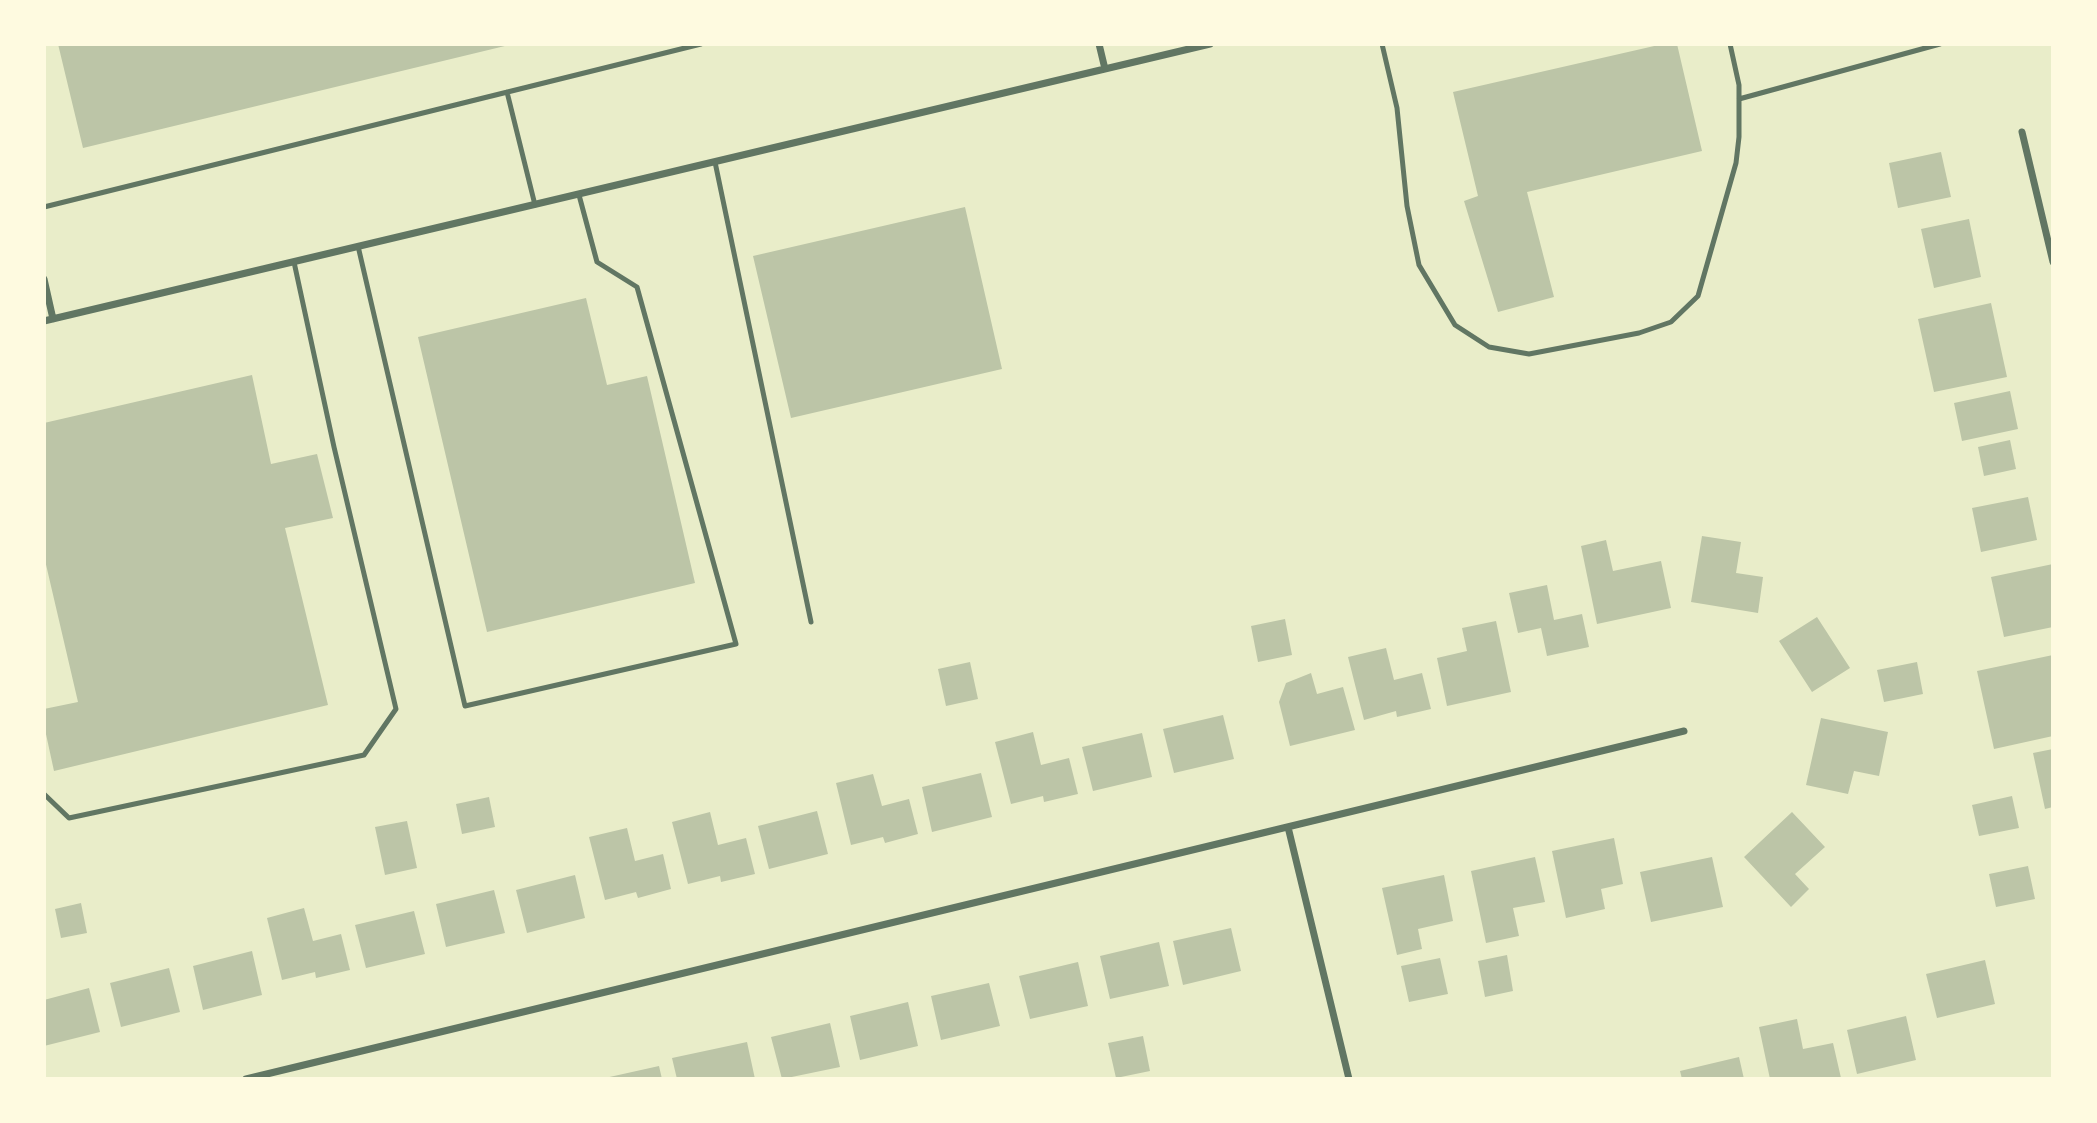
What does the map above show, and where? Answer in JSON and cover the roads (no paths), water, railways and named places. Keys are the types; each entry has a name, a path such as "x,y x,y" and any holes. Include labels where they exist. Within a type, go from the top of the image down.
{"street":[{"path":"1100,44 1105,69"},
{"path":"44,321 1210,44"},
{"path":"2022,132 2053,262"},
{"path":"44,279 53,319"},
{"path":"246,1079 1684,731"},
{"path":"1288,827 1349,1079"}],"lane":[{"path":"44,207 701,44"},
{"path":"1382,44 1397,107 1407,206 1419,265 1455,325 1489,347 1528,354 1639,333 1671,322 1698,296 1736,163 1739,85 1730,44"},
{"path":"1739,99 1940,44"},
{"path":"507,92 535,205"},
{"path":"715,162 811,622"},
{"path":"358,246 465,706 736,644 637,287 597,262 579,194"},
{"path":"44,794 69,818 364,755 396,709 334,447 294,262"}]}
